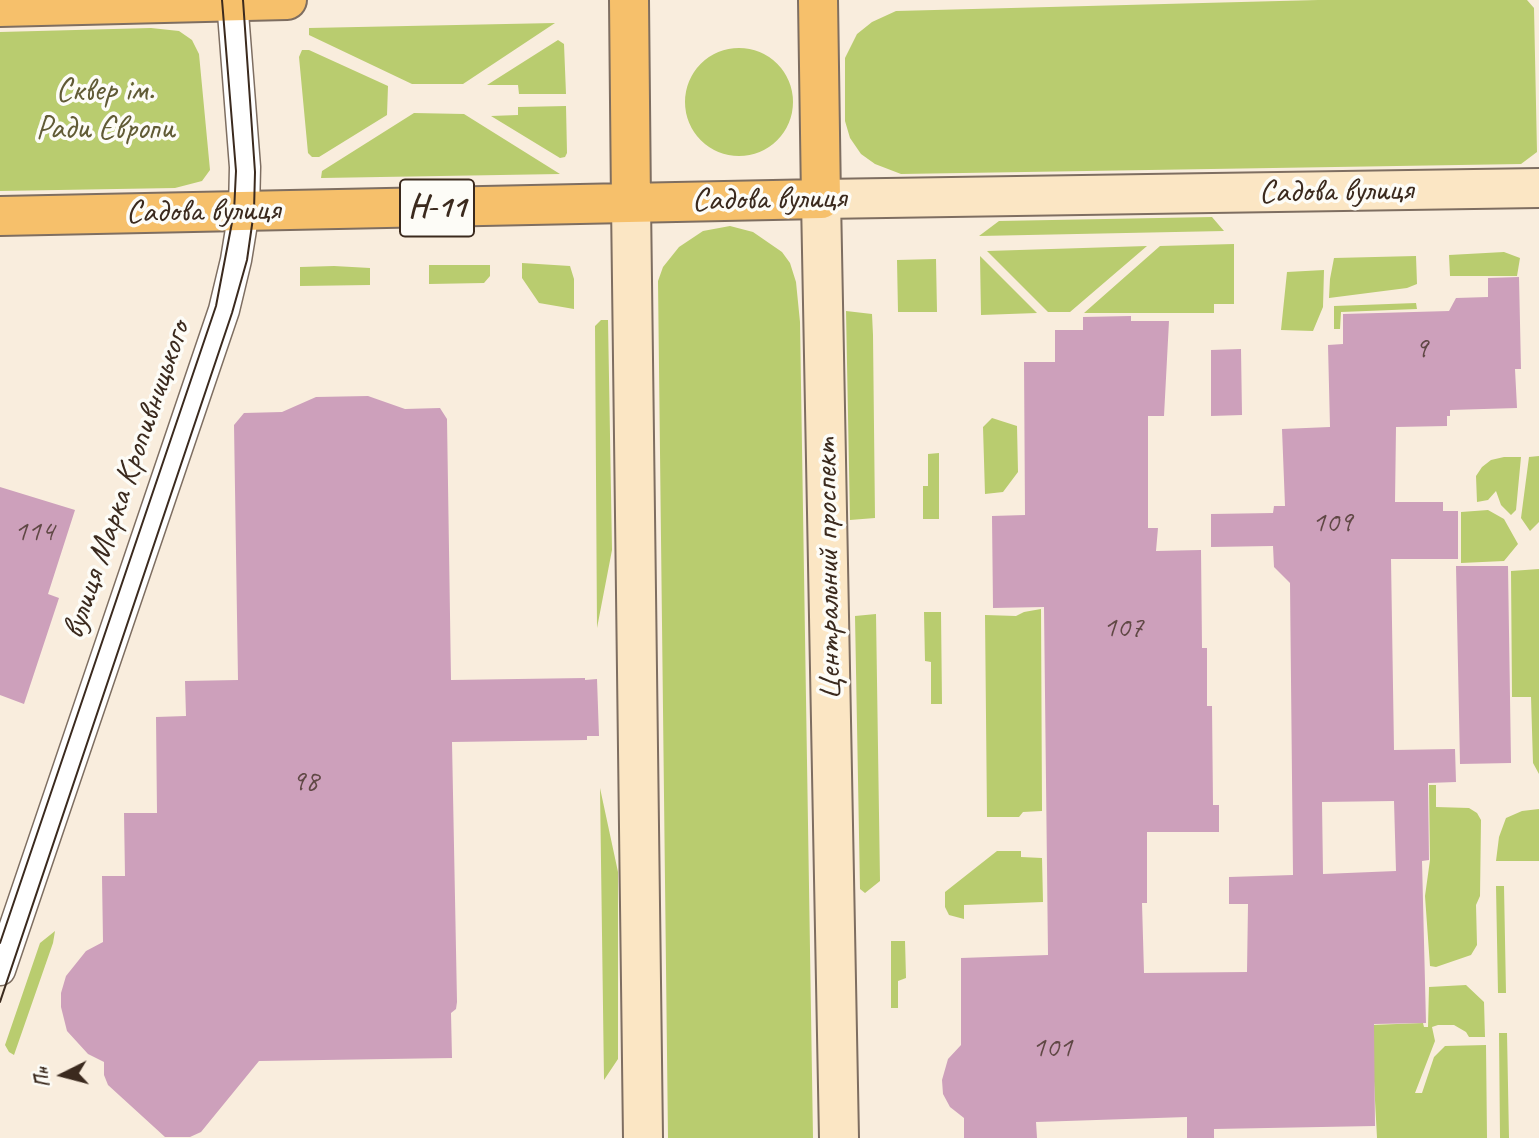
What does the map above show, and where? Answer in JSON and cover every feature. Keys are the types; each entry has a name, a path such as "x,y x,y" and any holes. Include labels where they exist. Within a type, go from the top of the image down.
{"main road":[{"path":"0,8 287,0"},
{"path":"629,0 643,1138"},
{"name":"Центральний проспект","path":"818,0 838,1138"},
{"name":"Садова вулиця","path":"0,216 1539,188"}],"street":[{"name":"вулиця Марка Кропивницького","path":"0,970 224,310 236,260 244,211 245,167 232,1"}],"green space":[{"path":"1318,0 1527,0 1534,8 1537,152 1521,164 901,174 875,164 861,154 850,138 845,121 845,58 857,34 872,22 896,11"},
{"path":"555,23 463,84 412,84 309,35 309,28"},
{"name":"Сквер ім. Ради Європи","path":"151,28 179,31 192,40 199,54 210,170 202,181 175,188 0,191 0,32"},
{"path":"558,40 564,44 566,94 519,94 518,85 487,85"},
{"path":"739,48 760,52 777,64 789,81 793,102 789,123 777,140 760,152 739,156 718,152 701,140 689,123 685,102 689,81 701,64 718,52"},
{"path":"302,50 309,50 388,86 387,115 319,157 312,157 308,153 299,57"},
{"path":"566,106 567,153 560,158 491,116 518,115 518,107"},
{"path":"414,113 464,114 560,174 321,178 322,171"},
{"path":"1212,217 1224,231 979,236 999,221"},
{"path":"730,226 753,232 782,252 790,263 796,282 800,322 813,1138 668,1138 658,281 663,267 679,247 703,231"},
{"path":"1234,244 1234,304 1214,304 1214,313 1084,313 1160,246"},
{"path":"1147,246 1070,312 1048,312 987,251"},
{"path":"1504,252 1520,258 1517,276 1450,276 1449,255"},
{"path":"980,256 1037,313 981,315"},
{"path":"1416,256 1417,284 1407,288 1329,298 1334,258"},
{"path":"936,259 937,312 898,312 897,260"},
{"path":"522,263 570,266 574,279 574,309 539,303 522,278"},
{"path":"429,265 490,265 490,276 484,283 429,284"},
{"path":"300,267 370,268 370,285 300,286"},
{"path":"1324,270 1323,307 1313,331 1281,330 1287,272"},
{"path":"1416,303 1417,309 1341,312 1340,329 1334,329 1334,306"},
{"path":"846,311 872,314 873,335 875,518 850,520"},
{"path":"601,320 608,320 612,550 597,628 595,326"},
{"path":"992,418 1017,426 1018,472 1003,492 985,494 983,427"},
{"path":"939,453 939,519 923,519 923,486 928,486 928,454"},
{"path":"1539,456 1539,522 1530,531 1521,518 1529,457"},
{"path":"1521,457 1516,510 1511,515 1501,505 1496,491 1488,500 1477,502 1476,476 1491,460"},
{"path":"1488,510 1504,519 1518,544 1504,561 1461,563 1461,512"},
{"path":"1539,569 1539,774 1533,763 1531,697 1512,697 1511,571"},
{"path":"1041,609 1042,811 1023,812 1019,817 987,817 985,615 1016,616"},
{"path":"924,612 941,612 942,704 931,704 931,662 925,661"},
{"path":"876,614 880,881 865,893 860,889 855,616"},
{"path":"1429,785 1436,785 1436,807 1469,808 1477,813 1481,820 1480,896 1476,905 1477,945 1471,955 1436,967 1430,966 1425,896 1430,860"},
{"path":"600,788 618,872 618,1059 604,1080"},
{"path":"1539,809 1539,861 1496,861 1499,837 1506,818 1522,811"},
{"path":"997,851 1021,851 1021,857 1042,858 1043,902 964,905 964,919 949,915 945,907 945,892"},
{"path":"1496,886 1504,886 1506,993 1498,993"},
{"path":"55,931 14,1055 5,1045 40,943"},
{"path":"891,941 905,941 906,978 898,981 898,1008 891,1008"},
{"path":"1466,985 1484,1002 1485,1037 1469,1037 1454,1025 1432,1027 1435,1041 1415,1093 1422,1093 1434,1057 1445,1046 1486,1045 1487,1138 1377,1138 1371,1025 1423,1023 1424,1027 1428,1027 1429,987"},
{"path":"1499,1033 1507,1033 1509,1138 1500,1138"}],"building":[{"path":"1519,277 1521,369 1515,369 1517,408 1450,410 1447,426 1396,427 1395,502 1443,502 1443,511 1458,511 1458,559 1391,559 1394,750 1455,749 1456,782 1428,783 1429,860 1422,861 1426,1023 1374,1024 1375,1126 1214,1129 1214,1138 1187,1138 1187,1117 1036,1122 1037,1138 964,1138 964,1118 950,1107 943,1094 942,1080 948,1059 961,1045 961,958 1048,955 1044,607 993,608 992,516 1025,515 1024,362 1055,362 1055,330 1083,330 1083,317 1131,316 1131,321 1169,321 1164,416 1148,416 1148,528 1158,528 1156,551 1201,550 1202,648 1207,648 1207,706 1212,706 1213,805 1219,805 1219,832 1147,832 1147,903 1142,903 1144,973 1247,972 1248,904 1229,904 1229,877 1293,875 1290,583 1274,567 1273,546 1211,547 1211,514 1273,513 1274,506 1285,506 1282,429 1330,427 1328,345 1343,344 1343,314 1449,311 1456,298 1488,297 1488,278","holes":["1394,801 1396,871 1323,874 1322,802"]},
{"path":"1241,349 1242,415 1211,416 1211,350"},
{"path":"368,396 405,409 440,408 447,419 451,680 597,679 599,736 587,736 587,740 452,742 457,1002 456,1009 451,1013 452,1058 259,1061 201,1132 190,1137 165,1137 108,1085 104,1075 104,1062 88,1054 67,1031 61,1007 61,993 66,976 86,951 103,942 102,876 125,876 124,813 157,813 156,717 186,716 185,681 238,680 234,425 244,413 282,412 316,397"},
{"path":"0,487 75,510 48,594 59,598 24,704 0,695"},
{"path":"1456,566 1508,566 1511,763 1460,764"}],"tram line":[{"path":"0,943 216,306 234,212 236,171 222,0"},
{"path":"0,1002 232,313 247,260 254,211 255,172 243,0"}]}
